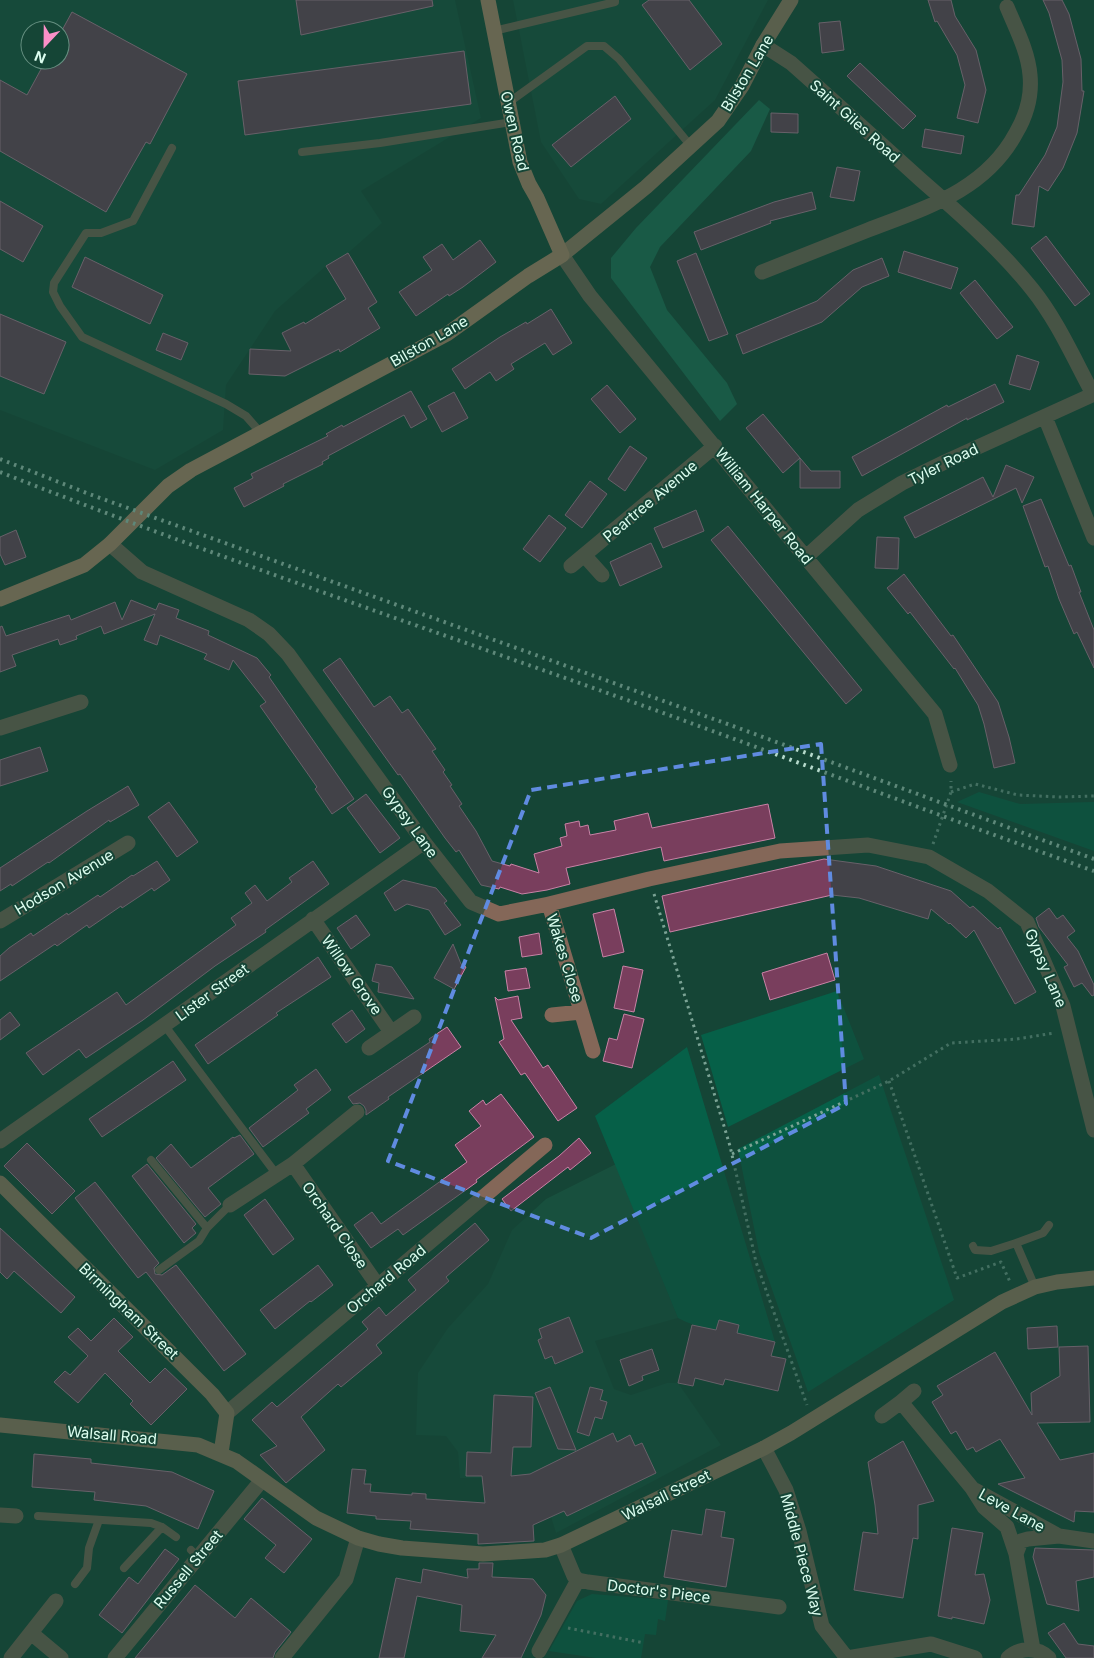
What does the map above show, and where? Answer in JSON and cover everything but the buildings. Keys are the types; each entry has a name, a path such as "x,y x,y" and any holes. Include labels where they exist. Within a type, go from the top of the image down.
{"main road":[{"name":"Owen Road","path":"488,0 520,162 562,255"},
{"name":"Bilston Lane","path":"0,599 84,565 112,542 168,486 191,470 446,334 528,276 562,255 646,187 718,121 742,86 791,0"},
{"name":"Birmingham Street","path":"0,1183 186,1366 227,1413"},
{"name":"Walsall Street","path":"221,1453 236,1461 316,1518 358,1538 402,1548 483,1554 537,1551 561,1545 764,1448 1002,1302 1035,1287 1057,1282 1094,1278"},
{"path":"221,1453 227,1413"},
{"name":"Walsall Road","path":"0,1425 180,1442 198,1445 221,1453"}],"street":[{"path":"762,272 944,200 983,175 1008,148 1023,120 1030,95 1028,61 1007,7"},
{"name":"Saint Giles Road","path":"764,45 791,63 993,246 1034,290 1056,324 1094,394"},
{"name":"William Harper Road","path":"562,255 590,296 716,446 935,714 950,765"},
{"name":"Tyler Road","path":"806,557 858,510 902,484 945,462 1094,394"},
{"path":"1045,417 1094,538"},
{"name":"Peartree Avenue","path":"571,566 716,446"},
{"name":"Gypsy Lane","path":"112,542 142,572 250,620 269,634 288,654 424,842 471,902 499,914 780,851 868,845 928,857 988,891 1027,922 1063,1006 1094,1130"},
{"path":"584,556 602,576"},
{"path":"0,728 81,702"},
{"name":"Lister Street","path":"0,1141 165,1026 312,919 424,842"},
{"name":"Hodson Avenue","path":"0,921 128,843"},
{"name":"Wakes Close","path":"548,904 594,1052"},
{"name":"Willow Grove","path":"312,919 391,1032"},
{"name":"Wakes Close","path":"552,1015 580,1012"},
{"name":"Willow Grove","path":"368,1048 414,1017"},
{"path":"230,1205 293,1164 357,1112"},
{"name":"Orchard Road","path":"227,1413 545,1145"},
{"name":"Orchard Close","path":"293,1164 378,1286"},
{"path":"882,1416 914,1391"},
{"name":"Leve Lane","path":"901,1402 972,1488 984,1507 1007,1527 1016,1554 1033,1650"},
{"name":"Middle Piece Way","path":"764,1448 788,1499 799,1531 822,1626 847,1658"},
{"name":"Russell Street","path":"115,1658 195,1553 262,1480"},
{"name":"Leve Lane","path":"972,1488 1060,1536"},
{"path":"0,1515 16,1516"},
{"path":"1060,1536 1094,1541"},
{"name":"Leve Lane","path":"1016,1554 1021,1541 1060,1536"},
{"path":"282,1658 346,1579 358,1538"},
{"path":"539,1651 578,1580 574,1576 561,1545"},
{"name":"Doctor's Piece","path":"578,1580 779,1606"},
{"path":"11,1658 56,1601"},
{"path":"31,1633 62,1658"},
{"path":"847,1658 932,1644 975,1658"},
{"path":"1008,1658 1019,1651 1033,1650 1044,1653 1049,1658"}],"lane":[{"path":"494,31 615,2 615,0"},
{"path":"508,103 588,46 604,46 618,59 690,145"},
{"path":"302,152 380,143 512,122"},
{"path":"172,148 133,221 101,233 86,233 54,282 52,292 82,337 226,404 246,416 261,433"},
{"path":"165,1026 277,1175"},
{"path":"151,1160 207,1228"},
{"path":"159,1270 199,1241 207,1228 230,1205"},
{"path":"972,1246 975,1250 981,1252 991,1251 1043,1233 1049,1225"},
{"path":"1016,1243 1035,1287"},
{"path":"38,1516 151,1523 162,1527 176,1537"},
{"path":"75,1584 86,1568 89,1548 99,1520"},
{"path":"124,1568 162,1527"}],"path":[{"path":"935,838 951,792 975,784 1018,795 1094,796"},
{"path":"649,879 732,1154 756,1262 812,1420"},
{"path":"732,1154 889,1081 951,1043 1017,1039 1069,1030"},
{"path":"889,1081 957,1278 1001,1262 1016,1296"},
{"path":"553,1625 644,1643"}],"highlighted area":[{"path":"821,744 846,1104 591,1238 388,1161 531,790"}],"shaded area":[{"path":"0,0 455,0 481,118 361,191 382,223 348,253 326,266 275,311 226,385 223,430 155,470 0,410"},
{"path":"513,0 768,0 715,100 601,204 579,199 541,142"},
{"path":"759,100 770,109 751,151 660,247 650,267 667,310 727,383 737,404 720,421 611,278 611,258 636,228"},
{"path":"979,792 1020,804 1094,802 1094,851 957,802"},
{"path":"837,991 864,1059 728,1127 701,1035"},
{"path":"687,1047 775,1342 706,1328 678,1318 595,1116"},
{"path":"879,1075 954,1300 808,1392 759,1252 738,1149"},
{"path":"616,1164 678,1318 595,1341 614,1389 631,1395 667,1383 678,1383 721,1445 556,1533 551,1517 530,1474 489,1478 460,1478 458,1452 446,1436 416,1435 418,1373 448,1328 488,1284 512,1230 546,1199"},
{"path":"592,1594 668,1600 665,1621 658,1619 656,1635 645,1634 641,1658 596,1658 549,1651 577,1601"}],"railway":[{"path":"0,459 89,494 733,726 1094,859"},
{"path":"0,472 249,566 666,714 1094,871"}]}
